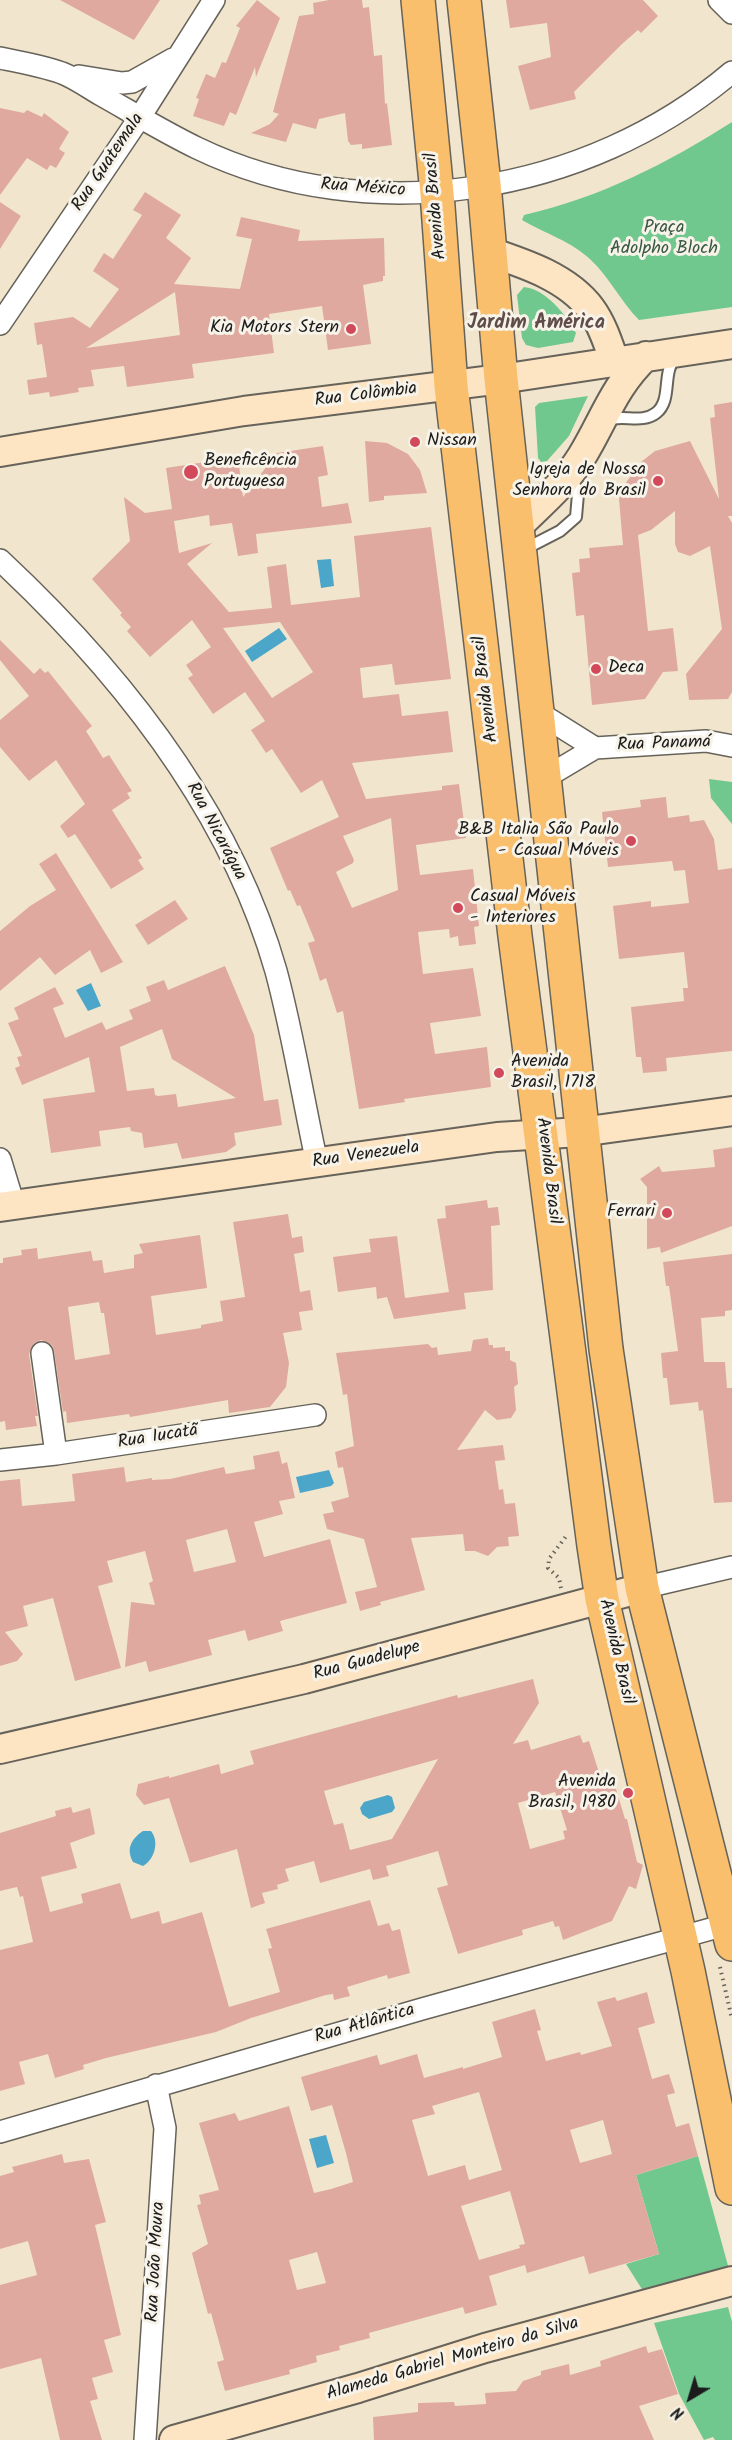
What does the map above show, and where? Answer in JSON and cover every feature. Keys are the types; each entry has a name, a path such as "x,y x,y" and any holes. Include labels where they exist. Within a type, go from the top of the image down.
{"main road":[{"name":"Avenida Brasil","path":"418,0 438,193 451,386 498,783 602,1599 680,1938 732,2188"},
{"name":"Avenida Brasil","path":"464,0 543,779 606,1349 642,1588 730,1930"},
{"path":"498,783 543,779"}],"street":[{"name":"Rua Guatemala","path":"0,324 140,117 214,0"},
{"path":"718,0 732,13"},
{"name":"Rua México","path":"0,58 63,74 122,83 132,82 177,57"},
{"name":"Rua México","path":"63,74 197,148 252,170 299,184 345,190 438,193 570,165 627,141 679,110 732,72"},
{"path":"490,252 534,266 560,282 591,308 603,330 614,360"},
{"name":"Rua Colômbia","path":"0,452 244,411 451,386 732,344"},
{"path":"518,540 570,472 616,390 628,373 646,356"},
{"name":"Rua Nicarágua","path":"0,560 35,593 114,679 176,762 202,803 251,902 276,971 317,1163"},
{"name":"Rua Panamá","path":"536,711 596,748"},
{"name":"Rua Panamá","path":"543,779 596,748 706,741 732,746"},
{"name":"Rua Venezuela","path":"7,1206 497,1137 581,1132 732,1111"},
{"path":"0,1160 7,1206"},
{"path":"42,1353 56,1454"},
{"name":"Rua Iucatã","path":"0,1460 56,1454 315,1415"},
{"name":"Rua Guadelupe","path":"0,1749 304,1679 642,1588 732,1567"},
{"name":"Rua Atlântica","path":"0,2132 156,2085 680,1938 730,1930"},
{"name":"Rua João Moura","path":"145,2440 165,2128 156,2085"},
{"name":"Alameda Gabriel Monteiro da Silva","path":"174,2440 358,2388 485,2348 732,2281"}],"lane":[{"path":"600,422 616,416 647,418 658,411 666,398 670,363 682,351"}],"path":[{"path":"567,1609 559,1578 548,1568 549,1559 574,1527 592,1526"}],"green space":[{"name":"Praça Adolpho Bloch","path":"732,122 732,307 639,320 604,274 583,253 522,220 524,215 579,199 632,178"},
{"path":"524,287 540,292 561,311 576,333 573,342 538,348 526,345 522,338 517,295"},
{"path":"588,396 569,436 547,461 541,462 538,458 535,407 539,403"},
{"path":"709,779 732,782 732,824 711,798"},
{"path":"698,2156 730,2273 645,2294 626,2264 659,2254 636,2175"},
{"path":"728,2307 732,2322 732,2440 715,2440 713,2437 704,2440 679,2394 654,2323"}],"water":[{"path":"331,559 334,586 321,588 317,560"},
{"path":"279,628 287,639 252,662 245,651"},
{"path":"91,983 101,1006 88,1011 76,990"},
{"path":"329,1470 334,1483 331,1486 300,1493 296,1477"},
{"path":"388,1795 392,1797 395,1808 392,1812 369,1819 362,1814 360,1808 364,1802"},
{"path":"143,1831 151,1831 154,1835 155,1850 150,1860 143,1866 133,1862 130,1849 135,1837"},
{"path":"326,2135 334,2163 317,2168 309,2139"}],"building":[{"path":"60,0 160,0 134,40"},
{"path":"257,0 280,18 256,77 255,67 236,115 230,112 224,126 193,116 199,99 196,98 206,74 215,78 222,62 226,63 240,28 236,26"},
{"path":"329,0 362,0 363,8 369,7 374,56 382,55 385,104 387,103 392,145 362,149 362,144 351,145 348,141 345,113 319,119 316,129 293,123 286,142 251,133 270,124 279,114 273,112 299,16 314,14 313,3"},
{"path":"506,0 643,0 658,16 641,33 638,30 622,44 574,92 576,99 530,110 518,66 551,57 547,23 510,28"},
{"path":"0,108 24,113 27,110 42,117 44,113 69,132 59,149 65,153 56,168 50,165 47,170 27,158 0,195"},
{"path":"145,192 181,215 166,238 191,258 174,284 240,289 252,239 236,236 241,217 300,230 298,241 384,238 385,276 383,276 383,281 363,285 371,344 328,350 322,306 269,314 274,353 192,364 194,378 127,387 124,366 91,370 94,386 78,388 79,392 50,397 49,392 29,395 27,380 47,377 42,344 37,345 34,323 73,317 90,328 119,289 93,271 104,253 113,259 142,215 133,210","holes":["175,292 180,335 86,348"]},
{"path":"0,202 21,216 0,249"},
{"path":"732,402 732,516 728,516 732,523 732,692 728,699 689,700 686,674 722,629 710,546 690,556 678,552 675,544 675,511 651,530 638,535 648,631 673,628 678,671 663,672 645,699 592,705 584,615 576,616 572,573 580,572 579,559 590,558 589,548 623,545 619,499 625,484 641,462 655,451 690,441 719,499 710,418 715,417 714,405"},
{"path":"365,441 387,443 408,454 420,470 427,493 384,496 384,500 369,502"},
{"path":"323,446 328,475 318,477 322,507 348,503 352,523 256,534 258,553 238,556 232,523 210,526 209,515 174,521 179,553 212,543 187,564 229,612 272,608 267,567 286,564 291,605 360,597 354,536 431,527 451,679 395,685 392,664 360,668 363,698 399,694 402,716 448,711 453,752 352,763 366,799 442,790 442,786 459,784 466,838 416,845 420,875 473,869 479,926 474,927 476,944 459,946 458,936 450,938 449,929 418,932 423,974 473,968 481,1016 430,1023 435,1054 487,1047 491,1087 404,1099 405,1102 359,1109 343,1011 337,1013 326,978 320,981 308,943 315,941 300,905 297,906 290,890 288,891 270,848 339,817 322,780 301,793 272,749 266,753 251,730 265,721 245,692 213,714 188,678 193,675 186,665 211,647 192,620 150,657 127,631 131,627 120,615 122,613 92,579 130,541 124,497 145,513 172,509 166,468 238,457 243,497 277,453","holes":["280,622 313,672 272,698 223,628","391,818 398,890 352,908 336,872 353,863 354,860 343,836"]},
{"path":"0,640 34,674 40,668 45,673 48,671 92,726 86,731 103,758 109,755 132,791 127,793 130,798 112,810 142,858 138,860 144,869 111,889 75,834 68,838 60,826 85,804 56,760 29,781 0,747 0,720 29,696 0,660"},
{"path":"666,797 668,818 689,815 690,822 704,820 714,839 718,870 732,868 732,1051 666,1058 667,1071 643,1073 641,1057 636,1057 631,1007 684,1001 683,988 688,988 684,952 619,959 613,906 651,901 651,907 689,903 685,870 674,871 672,861 608,867 602,812 641,807 640,800"},
{"path":"56,853 123,962 101,973 90,950 55,975 40,957 0,991 0,931 30,906 56,890 39,864"},
{"path":"175,900 188,919 148,945 135,925"},
{"path":"225,966 254,1035 264,1101 278,1099 282,1125 234,1133 236,1145 226,1152 182,1159 177,1143 144,1148 142,1133 131,1131 130,1127 99,1131 101,1146 51,1153 43,1099 95,1092 89,1057 22,1085 15,1068 20,1066 17,1057 22,1056 8,1023 19,1019 14,1008 55,987 64,1004 53,1008 65,1038 102,1022 106,1030 133,1019 129,1010 151,1001 146,987 164,980 168,990","holes":["162,1029 172,1059 236,1098 178,1107 176,1094 158,1096 155,1095 154,1088 127,1091 120,1047"]},
{"path":"732,1147 732,1226 661,1253 660,1247 647,1249 647,1187 640,1179 659,1166 662,1172 715,1167 713,1150"},
{"path":"487,1200 488,1208 498,1207 500,1225 491,1226 493,1290 464,1293 466,1309 394,1319 387,1297 377,1299 376,1287 338,1292 333,1257 371,1252 369,1239 397,1236 405,1298 449,1292 437,1219 446,1218 445,1206"},
{"path":"288,1214 292,1238 302,1236 304,1252 294,1254 300,1292 310,1290 313,1310 299,1312 302,1330 283,1333 289,1363 286,1387 270,1407 229,1413 228,1400 130,1417 129,1414 67,1423 66,1411 63,1412 54,1351 52,1345 41,1340 34,1343 29,1354 38,1416 35,1416 37,1426 6,1430 5,1421 0,1422 0,1263 3,1263 3,1258 22,1255 21,1250 37,1248 38,1259 91,1251 93,1261 102,1260 104,1273 134,1268 134,1255 143,1253 139,1244 200,1235 207,1288 151,1296 156,1335 182,1331 223,1321 220,1301 245,1297 233,1222","holes":["99,1302 101,1313 104,1313 110,1354 75,1360 68,1307"]},
{"path":"732,1254 732,1310 725,1311 725,1316 701,1318 704,1362 725,1362 727,1388 732,1388 732,1502 714,1503 703,1410 699,1411 698,1402 670,1405 667,1378 663,1378 661,1353 678,1351 669,1286 666,1286 663,1262"},
{"path":"488,1338 489,1345 493,1345 493,1348 505,1347 505,1351 510,1351 510,1360 516,1363 518,1384 514,1387 516,1410 511,1418 497,1420 485,1410 457,1450 503,1445 505,1460 495,1461 499,1490 503,1489 505,1504 515,1503 519,1536 508,1537 509,1546 497,1547 488,1556 475,1551 465,1551 463,1534 411,1538 425,1590 380,1602 381,1605 360,1611 355,1592 377,1587 364,1539 327,1529 323,1514 334,1512 331,1502 349,1497 343,1467 338,1468 335,1452 354,1446 347,1394 343,1395 336,1353 428,1344 432,1348 437,1347 438,1355 471,1351 473,1340"},
{"path":"279,1451 282,1464 287,1462 295,1498 279,1501 283,1514 254,1522 264,1557 330,1539 347,1603 280,1621 283,1631 248,1641 245,1630 208,1640 212,1655 149,1672 146,1661 125,1667 131,1602 155,1605 149,1583 153,1581 145,1551 107,1561 113,1582 98,1586 121,1668 75,1681 53,1598 23,1606 28,1626 5,1632 23,1654 17,1661 0,1666 0,1481 20,1479 22,1506 75,1501 72,1474 124,1467 126,1482 152,1478 152,1480 170,1479 224,1467 226,1474 255,1469 253,1456","holes":["227,1529 236,1562 194,1572 186,1540"]},
{"path":"533,1679 539,1703 513,1744 528,1740 531,1750 580,1735 583,1743 589,1741 603,1785 614,1782 625,1819 627,1819 637,1862 643,1865 636,1889 629,1886 612,1921 563,1940 559,1926 555,1927 553,1921 522,1930 523,1935 458,1954 437,1888 448,1885 438,1851 386,1866 389,1876 373,1880 370,1869 320,1883 314,1861 285,1869 289,1881 277,1885 278,1889 262,1893 265,1903 251,1908 237,1849 190,1863 169,1798 144,1805 136,1795 138,1784 219,1764 221,1774 254,1764 250,1751 457,1695 458,1698","holes":["438,1759 392,1839 350,1850 343,1823 334,1825 324,1791","555,1792 567,1830 563,1831 565,1839 530,1849 518,1803"]},
{"path":"71,1807 73,1813 90,1808 95,1834 70,1843 77,1868 41,1877 50,1912 83,1903 81,1894 120,1883 131,1919 159,1911 162,1924 202,1912 229,2007 280,1992 268,1949 272,1948 266,1929 370,1900 378,1926 389,1923 392,1931 400,1929 410,1973 388,1979 387,1975 347,1987 350,1996 334,2000 333,1994 326,1995 251,2018 216,2032 83,2065 84,2069 55,2078 48,2054 19,2062 25,2084 0,2091 0,1950 33,1942 23,1896 20,1897 17,1887 0,1891 0,1833 56,1816 55,1811"},
{"path":"647,1992 655,2023 638,2028 652,2079 669,2074 675,2093 667,2095 676,2127 689,2123 698,2156 636,2175 659,2254 589,2274 584,2256 527,2273 525,2265 489,2276 497,2305 465,2314 463,2307 369,2333 370,2338 339,2346 340,2350 316,2356 317,2362 289,2370 290,2374 225,2391 217,2362 224,2360 211,2313 208,2314 192,2253 208,2244 197,2205 201,2204 199,2195 219,2190 199,2123 235,2113 239,2121 289,2106 314,2193 331,2189 353,2182 346,2153 332,2105 311,2111 301,2077 377,2055 380,2065 417,2054 424,2078 463,2067 463,2069 502,2057 492,2022 535,2009 541,2030 537,2031 546,2061 580,2052 581,2055 612,2046 597,2002 615,1997 617,2001","holes":["479,2092 502,2170 469,2180 465,2165 428,2176 412,2120 435,2114 432,2106","603,2120 612,2154 580,2163 570,2130","510,2191 525,2244 519,2245 520,2248 479,2260 461,2206","317,2252 326,2283 297,2290 289,2260"]},
{"path":"62,2154 64,2163 89,2159 106,2222 95,2225 121,2335 104,2340 113,2372 92,2378 98,2399 90,2401 102,2440 60,2440 41,2358 0,2369 0,2285 37,2275 28,2241 0,2249 0,2176 14,2172 12,2167"},
{"path":"646,2346 648,2353 662,2349 678,2394 639,2406 654,2440 374,2440 373,2417 418,2412 418,2403 454,2402 455,2406 486,2404 485,2393 516,2391 523,2381 541,2375 541,2371 569,2364 570,2375 601,2366 600,2361"}],"place":[{"name":"Kia Motors Stern","path":"351,329"},
{"name":"Nissan","path":"415,442"},
{"name":"Beneficência Portuguesa","path":"191,472"},
{"name":"Igreja de Nossa Senhora do Brasil","path":"658,481"},
{"name":"Deca","path":"596,669"},
{"name":"B&B Italia São Paulo - Casual Móveis","path":"631,841"},
{"name":"Casual Móveis - Interiores","path":"458,908"},
{"name":"Avenida Brasil, 1718","path":"499,1073"},
{"name":"Ferrari","path":"667,1213"},
{"name":"Avenida Brasil, 1980","path":"628,1793"}],"district":[{"name":"Jardim América","path":"536,325"}]}
